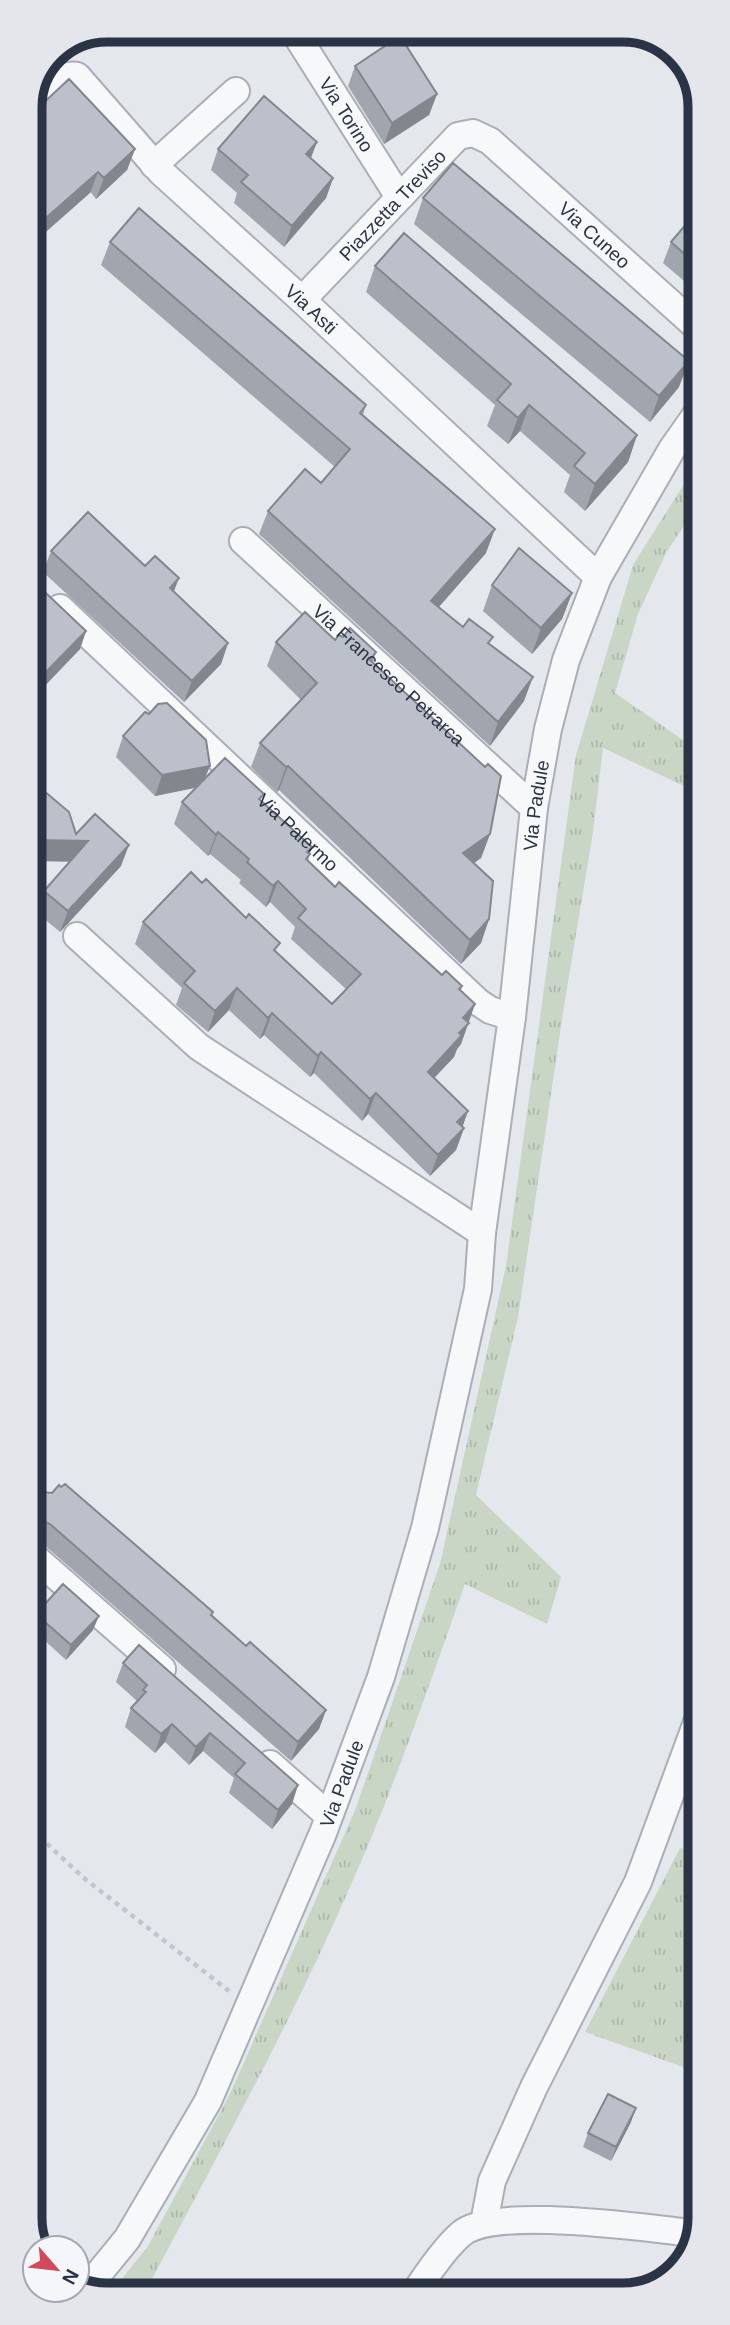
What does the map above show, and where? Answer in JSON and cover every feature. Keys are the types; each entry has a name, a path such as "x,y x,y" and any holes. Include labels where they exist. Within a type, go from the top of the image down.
{"street":[{"name":"Via Torino","path":"301,42 399,197"},
{"name":"Via Asti","path":"43,96 59,80 70,74 77,76 154,165 598,577"},
{"path":"154,165 236,91"},
{"name":"Piazzetta Treviso","path":"302,300 458,136 473,133 490,141"},
{"name":"Via Cuneo","path":"490,141 688,319"},
{"name":"Via Padule","path":"92,2281 127,2239 208,2101 329,1816 381,1677 425,1528 478,1289 482,1233 512,1017 534,808 548,729 566,660 598,577 688,427"},
{"name":"Via Francesco Petrarca","path":"243,541 534,808"},
{"name":"Via Palermo","path":"42,591 478,1002 490,1010 512,1017"},
{"path":"76,936 199,1047 482,1233"},
{"path":"42,1564 175,1681"},
{"path":"247,1744 329,1816"},
{"path":"484,2223 492,2181 534,2087 638,1882 688,1747"},
{"path":"422,2283 461,2233 484,2223 546,2219 686,2232"}],"path":[{"path":"42,1839 85,1879 248,2007"}],"green space":[{"path":"688,478 688,519 666,553 638,614 615,693 688,743 688,788 603,748 593,832 518,1317 476,1495 561,1577 547,1624 465,1584 384,1807 282,2032 151,2281 119,2283 148,2246 230,2094 356,1808 440,1564 506,1266 576,755 633,565"},
{"path":"680,1848 688,1850 688,2069 585,2032"}],"building":[{"path":"391,42 404,42 437,94 392,123 355,66"},
{"path":"69,79 135,149 104,178 98,172 42,221 42,107"},
{"path":"264,96 317,142 306,154 333,178 292,226 241,182 248,175 218,149"},
{"path":"453,163 688,362 659,396 423,198"},
{"path":"139,208 366,405 360,413 495,529 431,601 463,627 469,619 493,637 488,643 533,677 498,722 268,511 305,469 321,483 350,449 110,242"},
{"path":"688,222 688,257 671,242"},
{"path":"404,233 637,435 595,484 574,466 585,453 529,405 518,418 497,400 511,384 375,266"},
{"path":"88,512 145,566 155,556 179,578 170,588 228,643 192,681 51,551"},
{"path":"519,548 572,593 541,628 492,585"},
{"path":"42,589 86,631 42,674"},
{"path":"305,612 335,640 339,635 343,637 350,628 376,652 370,660 485,767 488,764 501,776 490,834 463,853 493,881 489,919 470,940 288,766 260,743 317,683 276,642"},
{"path":"167,703 206,740 210,766 162,775 123,736 145,712 149,714 158,704"},
{"path":"225,758 264,794 259,799 312,847 307,852 310,854 306,859 335,887 339,882 442,975 446,971 462,986 459,989 475,1004 463,1018 469,1023 459,1033 462,1035 428,1072 468,1111 457,1122 464,1128 438,1155 376,1093 370,1099 321,1052 318,1056 272,1013 268,1018 237,988 215,1011 184,983 195,971 143,922 191,872 202,883 206,879 246,918 249,914 280,943 274,950 332,1004 361,974 298,918 306,909 278,881 273,886 247,862 249,859 218,832 216,835 182,802"},
{"path":"42,789 69,812 76,834 95,814 129,845 68,911 44,891 88,841 42,840"},
{"path":"65,1484 213,1612 211,1615 246,1646 250,1642 326,1710 298,1742 50,1524 42,1520 42,1493 52,1493 59,1485 61,1487"},
{"path":"63,1584 99,1616 71,1645 42,1619 42,1607"},
{"path":"139,1645 298,1785 278,1810 235,1774 245,1763 210,1733 196,1747 172,1724 161,1734 131,1708 146,1692 143,1690 147,1685 123,1663"},
{"path":"608,2094 636,2108 616,2147 588,2133"}]}
